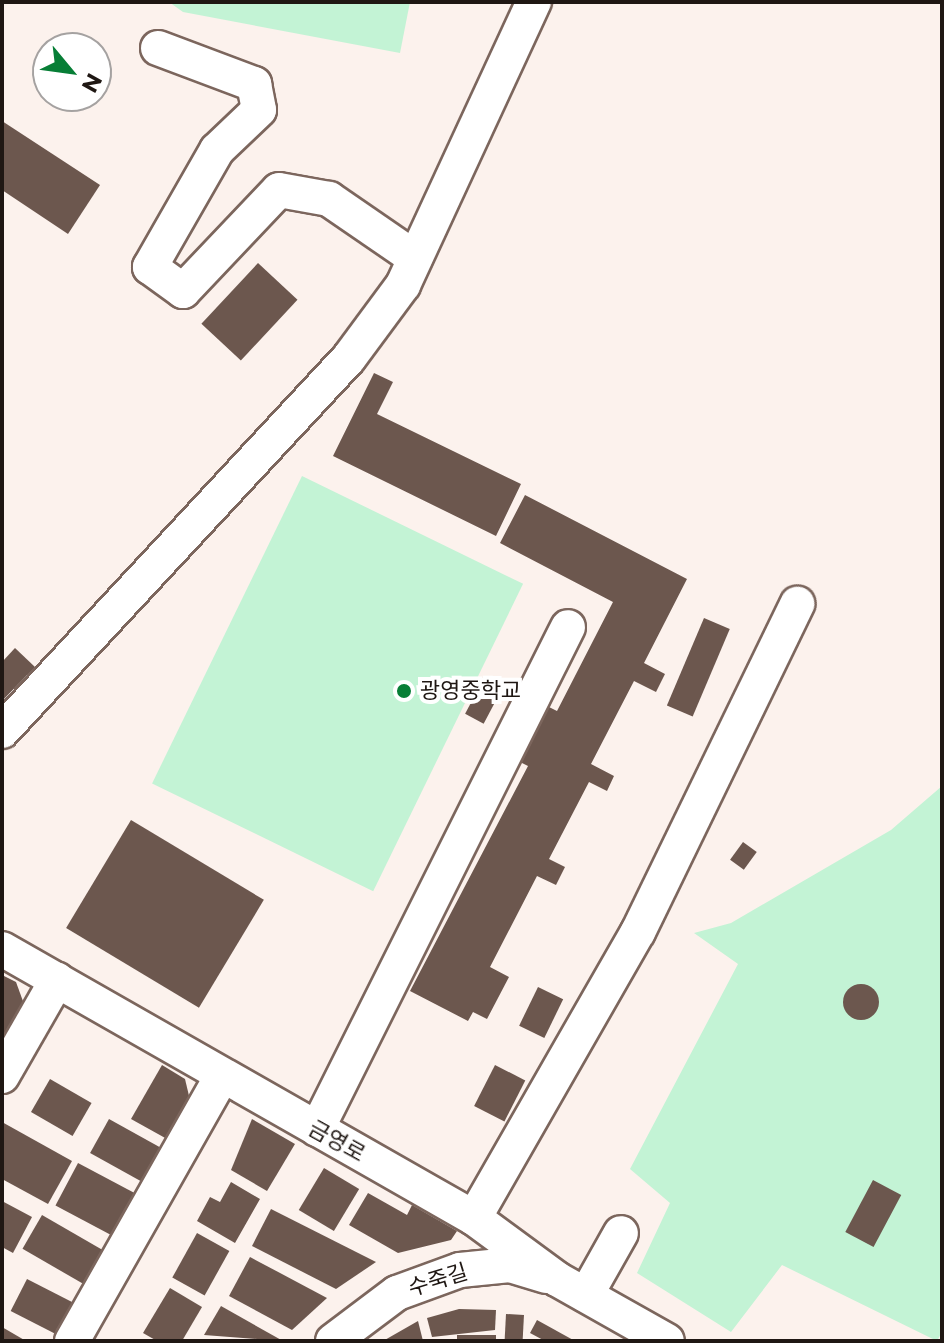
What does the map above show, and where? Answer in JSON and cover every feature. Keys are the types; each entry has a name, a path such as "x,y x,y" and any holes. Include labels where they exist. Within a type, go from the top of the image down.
{"street":[{"path":"2,731 349,358 415,258 534,2"},
{"path":"158,48 254,84 259,110 217,150 150,267 183,291 279,190 329,199 415,258"},
{"path":"474,1218 638,932 797,604"},
{"path":"317,1129 568,627"},
{"name":"금영로","path":"2,949 474,1218 572,1287 667,1341"},
{"path":"2,1076 57,980"},
{"path":"72,1341 222,1076"},
{"path":"572,1287 621,1233"},
{"name":"수죽길","path":"333,1341 397,1293 460,1270 510,1265 572,1287"}],"green space":[{"path":"169,2 410,2 400,53 183,12"},
{"path":"302,476 523,584 373,891 152,783"},
{"path":"942,786 942,1332 937,1341 782,1265 731,1332 637,1273 670,1203 630,1169 738,964 694,933 731,923 891,830"}],"building":[{"path":"2,121 100,185 68,234 2,190"},
{"path":"258,263 297,300 241,361 201,324"},
{"path":"374,373 393,382 377,414 521,484 496,536 333,456"},
{"path":"525,495 687,579 644,663 665,674 656,692 634,681 591,764 614,776 607,791 589,782 549,859 565,867 556,885 537,876 490,967 509,977 487,1019 473,1012 468,1021 410,991 528,766 514,759 543,704 557,711 613,602 500,543"},
{"path":"704,618 730,629 693,716 667,705"},
{"path":"15,648 35,667 2,701 2,662"},
{"path":"482,682 501,692 484,724 465,714"},
{"path":"131,820 264,900 199,1008 66,928"},
{"path":"743,842 757,852 744,870 730,860"},
{"path":"2,975 16,982 24,1004 4,1041"},
{"path":"861,984 874,989 879,1002 874,1015 861,1020 848,1015 843,1002 848,989"},
{"path":"538,987 563,999 544,1038 519,1026"},
{"path":"162,1065 185,1079 190,1100 167,1139 131,1119"},
{"path":"495,1065 525,1080 504,1121 474,1106"},
{"path":"50,1079 92,1103 73,1136 31,1112"},
{"path":"109,1119 168,1152 150,1186 90,1153"},
{"path":"252,1119 295,1144 267,1191 231,1170"},
{"path":"2,1122 72,1161 48,1204 2,1179"},
{"path":"78,1163 142,1197 119,1239 55,1205"},
{"path":"324,1168 359,1189 334,1231 299,1210"},
{"path":"873,1180 901,1195 874,1247 845,1232"},
{"path":"231,1182 260,1199 235,1243 197,1221 210,1197 220,1202"},
{"path":"368,1193 407,1215 412,1205 457,1231 451,1240 398,1253 349,1225"},
{"path":"2,1201 32,1217 13,1253 2,1247"},
{"path":"271,1209 376,1262 336,1289 252,1246"},
{"path":"42,1215 105,1252 86,1285 22,1249"},
{"path":"197,1233 229,1251 205,1296 172,1278"},
{"path":"250,1257 327,1298 292,1330 229,1296"},
{"path":"27,1279 77,1304 61,1336 11,1311"},
{"path":"170,1288 202,1307 182,1341 157,1341 143,1333"},
{"path":"221,1306 283,1341 204,1335"},
{"path":"459,1309 496,1310 495,1330 432,1337 427,1318"},
{"path":"506,1314 524,1315 523,1341 505,1341"},
{"path":"537,1320 575,1341 545,1341 530,1333"},
{"path":"418,1321 423,1341 383,1341"},
{"path":"2,1327 26,1341 2,1341"},
{"path":"457,1335 496,1335 496,1341 457,1341"}],"place":[{"name":"광영중학교","path":"404,691"}]}
